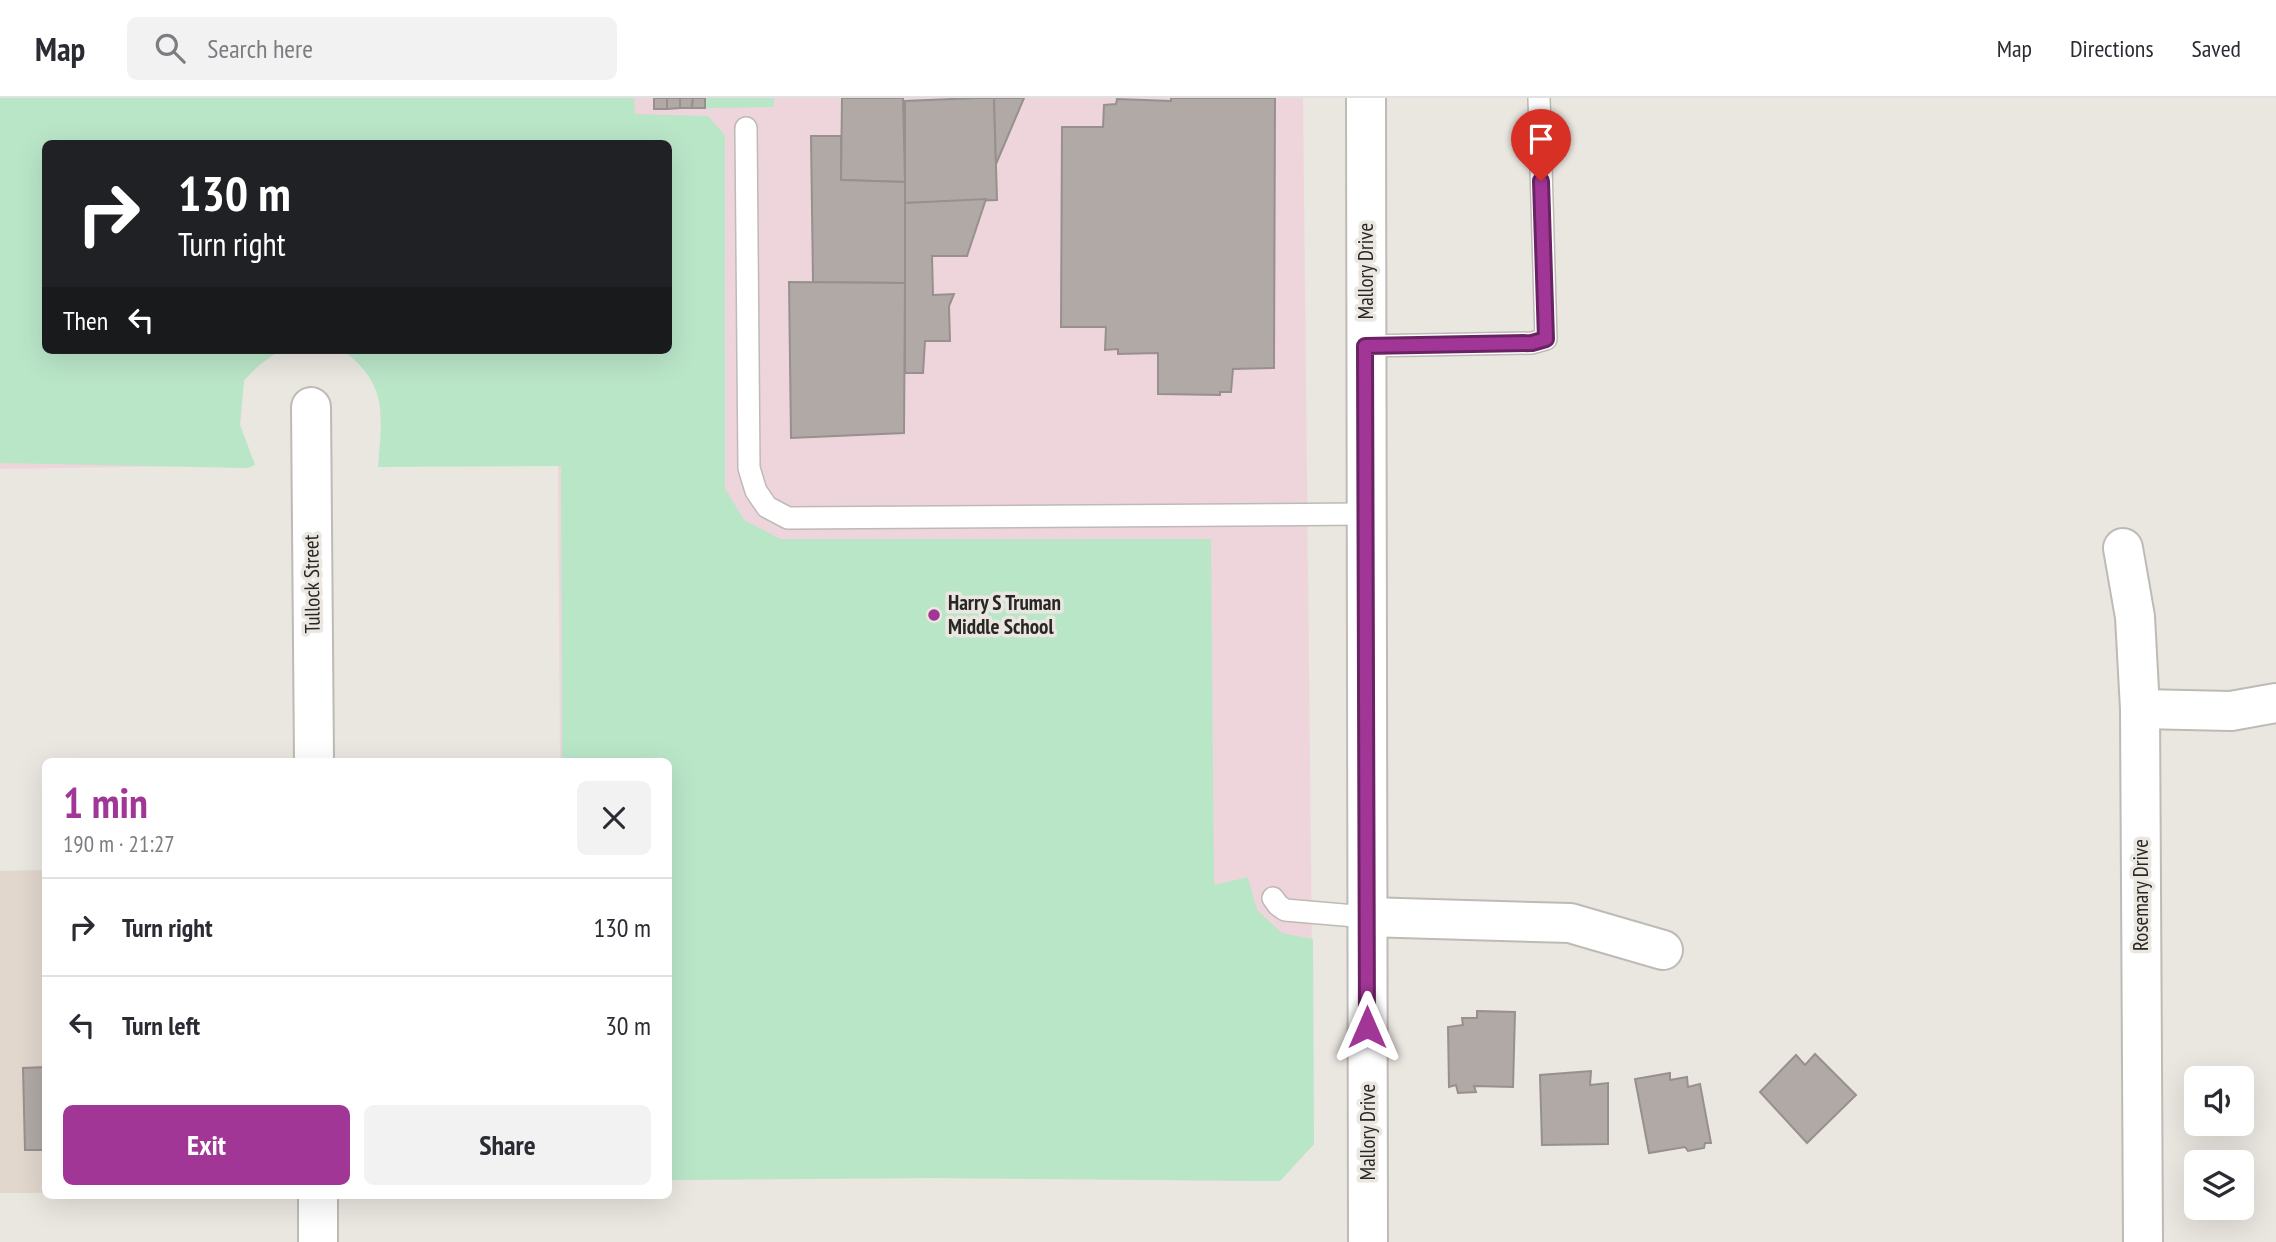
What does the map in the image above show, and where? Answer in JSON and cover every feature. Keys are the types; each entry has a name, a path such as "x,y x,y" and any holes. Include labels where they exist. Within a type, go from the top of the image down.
{"street":[{"name":"Mallory Drive","path":"1366,98 1367,1242"},
{"name":"Tullock Street","path":"311,407 314,758"},
{"name":"Rosemary Drive","path":"2123,548 2135,617 2140,709 2143,1242"},
{"path":"2140,709 2231,711 2276,703"},
{"path":"1367,917 1570,923 1663,950"},
{"path":"318,1199 318,1242"}],"lane":[{"path":"1365,346 1532,343 1546,339 1539,98"},
{"path":"746,128 749,468 755,491 767,507 788,517 826,518 1365,514"},
{"path":"1273,898 1285,909 1367,917"}],"shaded area":[{"name":"Harry S Truman Middle School","path":"0,98 1303,98 1314,1144 1280,1181 933,1178 672,1180 672,758 560,758 558,466 381,428 376,387 362,365 348,354 672,354 672,140 42,140 42,354 274,354 244,380 240,425 255,465 247,468 180,466 0,469"},
{"path":"42,870 42,1193 0,1193 0,871"}],"green space":[{"name":"Harry S Truman Middle School","path":"0,98 634,98 635,114 708,116 725,135 725,488 744,520 781,539 1211,539 1214,885 1248,877 1257,910 1282,933 1313,939 1314,1144 1280,1181 933,1178 672,1180 672,758 562,758 561,466 378,467 381,431 379,402 368,376 348,354 672,354 672,140 42,140 42,354 274,354 244,380 240,425 255,465 247,468 0,463"},
{"path":"654,98 774,98 774,107 654,109"}],"building":[{"path":"654,98 667,98 667,109 654,109"},
{"path":"667,98 680,98 680,108 667,109"},
{"path":"680,98 693,98 692,108 680,108"},
{"path":"693,98 705,98 705,108 692,108"},
{"path":"842,98 903,98 905,182 841,180"},
{"path":"994,98 997,200 905,203 905,101"},
{"path":"994,98 1024,98 996,164"},
{"path":"1171,98 1275,98 1274,368 1233,369 1231,392 1220,392 1220,395 1158,394 1158,353 1118,354 1118,349 1105,350 1106,327 1061,327 1062,127 1103,127 1104,105 1116,104 1117,99 1171,101"},
{"path":"811,136 841,136 841,180 905,182 905,283 813,282"},
{"path":"986,199 967,256 932,256 933,295 954,294 949,306 950,341 925,341 923,373 905,373 905,203"},
{"path":"789,282 905,283 904,433 791,438"},
{"path":"1477,1011 1515,1012 1513,1087 1474,1086 1476,1092 1458,1093 1456,1085 1449,1087 1448,1027 1463,1025 1462,1018 1477,1018"},
{"path":"1815,1054 1856,1095 1807,1143 1760,1092 1796,1055 1805,1065"},
{"path":"42,1067 42,1150 25,1150 23,1068"},
{"path":"1591,1071 1590,1085 1608,1083 1608,1144 1542,1145 1540,1075"},
{"path":"1670,1073 1670,1080 1687,1077 1688,1087 1700,1084 1711,1143 1705,1143 1704,1148 1688,1151 1685,1147 1649,1153 1635,1079"}],"place":[{"name":"Harry S Truman Middle School","path":"934,615"}],"route":[{"path":"1367,1027 1365,346 1532,343 1546,339 1541,181"}]}
